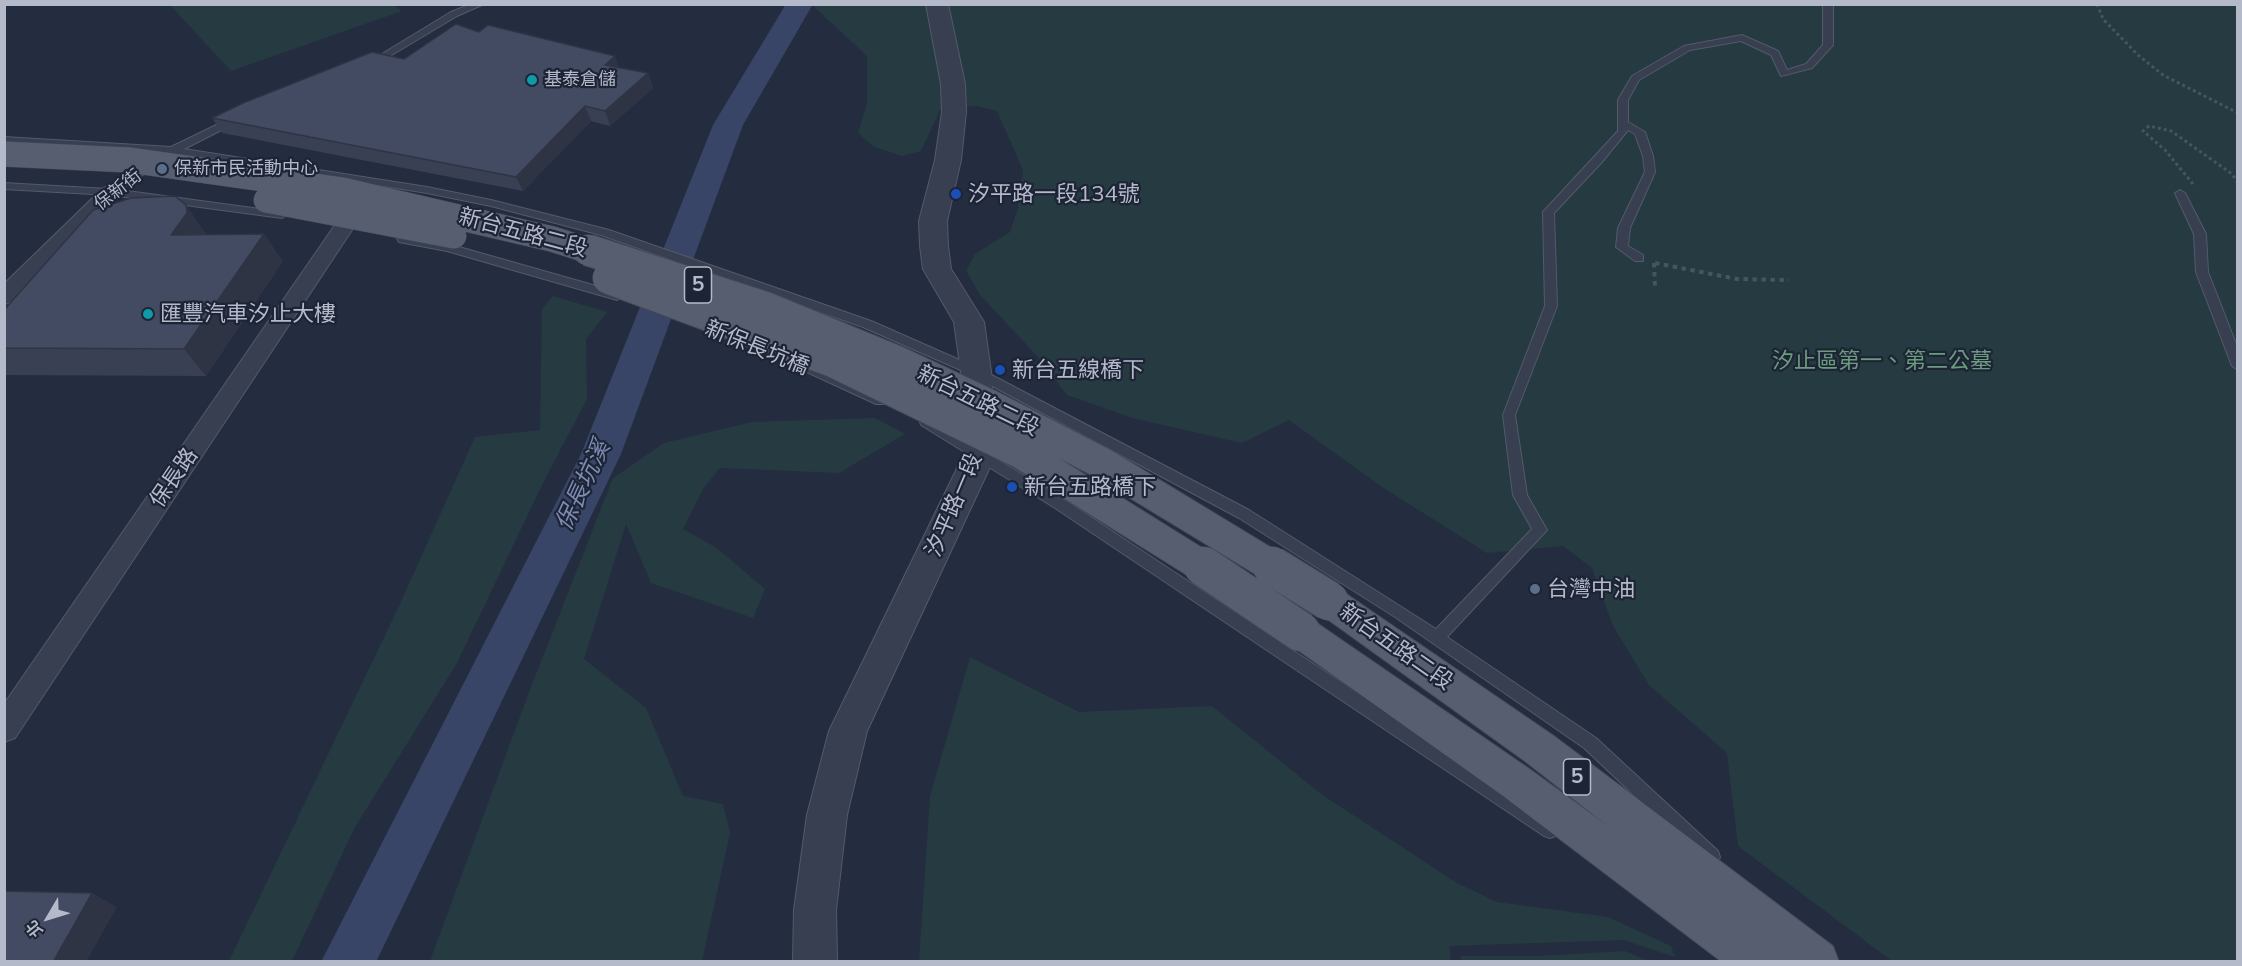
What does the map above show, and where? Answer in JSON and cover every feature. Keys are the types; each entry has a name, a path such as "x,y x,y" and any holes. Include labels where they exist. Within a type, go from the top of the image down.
{"main road":[{"name":"新台五路二段","path":"4,154 129,160 278,179 399,202 552,239 700,286 767,309 887,358 989,405 1102,463 1329,601 1540,749 1817,962"},
{"name":"新台五路二段","path":"4,174 110,180 212,191 288,204 531,254 616,281 834,362 1021,453 1177,549 1301,632 1517,783 1759,962"}],"street":[{"name":"汐平路一段","path":"815,962 815,910 827,815 848,731 980,454 976,372 969,322 937,269 934,246 933,221 948,160 954,112 953,84 938,4"},
{"name":"保新街","path":"4,297 110,192"},
{"name":"保長路","path":"4,729 344,227"}],"lane":[{"path":"365,68 454,14 480,4"},
{"path":"1437,638 1540,530 1520,495 1509,415 1551,306 1548,212 1623,131 1623,100 1635,78 1687,48 1742,39 1775,53 1784,74 1809,66 1828,45 1828,4"},
{"name":"保新街","path":"110,192 172,150 247,114"},
{"path":"1623,123 1640,132 1648,156 1650,172 1624,228 1622,247 1639,258"},
{"path":"4,140 172,150 415,188 490,203 605,232 867,324 976,372 1244,514 1437,638 1590,743 1720,864"},
{"name":"新保長坑橋","path":"4,186 110,192 276,214 448,248 637,303 749,341 891,406"},
{"path":"2180,193 2200,234 2202,272 2238,366"},
{"path":"918,418 1060,504 1563,838"},
{"path":"1592,858 1749,962"},
{"path":"1737,881 1823,962"}],"path":[{"path":"2097,4 2103,19 2138,55 2163,75 2238,113"},
{"path":"2195,187 2165,150 2143,131 2149,126 2171,132 2232,174 2238,183"},
{"path":"1655,263 1737,279 1789,280"}],"green space":[{"path":"170,5 393,5 402,11 231,71"},
{"name":"汐止區第一、第二公墓","path":"812,5 2237,5 2237,961 1892,961 1738,846 1727,753 1649,685 1613,626 1592,568 1563,546 1487,553 1382,487 1289,420 1242,443 1132,418 1067,395 1037,356 980,295 966,271 975,254 1010,232 1018,208 1023,170 997,111 977,106 940,110 921,151 902,156 874,147 858,133 867,103 867,56"},
{"path":"553,296 607,312 586,339 587,399 543,483 457,663 354,829 292,961 229,961 399,606 475,437 540,430 542,309"},
{"path":"875,418 905,434 839,473 720,468 703,489 683,529 717,548 765,589 753,618 651,583 626,524 584,659 646,708 683,796 723,804 730,833 702,961 430,961 529,692 613,478 664,443 752,422"},
{"path":"970,657 1079,712 1212,706 1321,794 1457,883 1497,902 1608,917 1671,946 1675,957 1624,940 1449,946 1451,962 919,961 930,796"},
{"path":"1625,951 1648,961 1462,962 1460,956 1538,956"}],"building":[{"path":"456,24 479,32 488,25 615,56 605,65 648,73 605,111 585,106 516,177 212,118 243,103 372,52 404,59"},
{"name":"匯豐汽車汐止大樓","path":"175,196 186,205 187,213 171,235 264,234 184,349 4,348 4,310 93,210 131,198"},
{"path":"4,891 92,893 53,962 4,962"}],"waterway":[{"name":"保長坑溪","path":"348,962 601,454 728,125 800,4"}],"place":[{"name":"基泰倉儲","path":"532,80"},
{"name":"保新市民活動中心","path":"162,169"},
{"name":"汐平路一段134號","path":"956,194"},
{"name":"匯豐汽車汐止大樓","path":"148,314"},
{"name":"新台五線橋下","path":"1000,370"},
{"name":"新台五路橋下","path":"1012,487"},
{"name":"台灣中油","path":"1535,589"}]}
